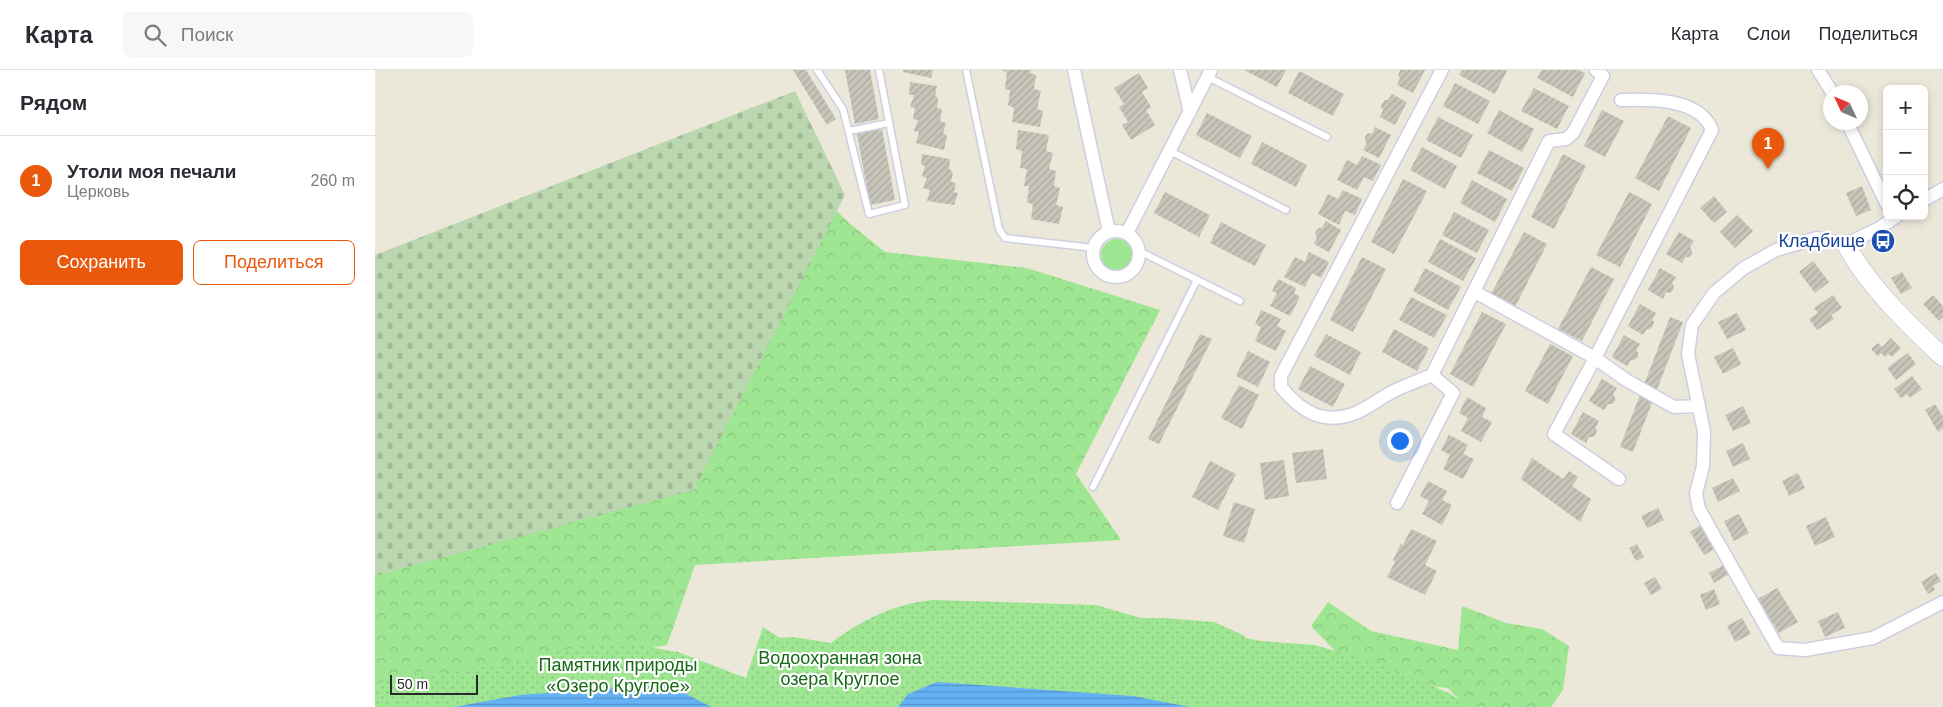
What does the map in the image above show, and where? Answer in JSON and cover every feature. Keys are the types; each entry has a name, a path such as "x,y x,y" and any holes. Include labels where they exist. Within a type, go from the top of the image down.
{"street":[{"path":"1074,70 1109,232"},
{"path":"1180,70 1190,112"},
{"path":"1442,70 1281,376 1281,386 1291,399 1311,414 1337,419 1359,411 1393,392 1432,375 1549,141 1566,139 1573,133 1603,76 1596,70"},
{"path":"1818,70 1828,85"},
{"path":"1127,233 1209,73"},
{"path":"1619,480 1554,434 1712,130 1709,121 1702,115 1681,105 1639,99 1621,100"},
{"path":"1851,130 1883,197"},
{"path":"1928,198 1943,189"},
{"path":"1890,220 1878,229 1846,244 1817,238 1776,250 1745,268 1715,293 1692,325 1688,354 1704,432 1703,466 1696,492 1699,509 1778,648 1805,650 1873,638 1943,602"},
{"path":"1117,231 1127,233 1136,242 1139,251 1137,264 1133,271 1119,278 1112,278 1098,270 1094,263 1093,248 1102,235 1117,231"},
{"path":"1846,244 1855,262 1911,327 1943,358"},
{"path":"1475,292 1595,358 1626,380 1674,407 1699,406"},
{"path":"1397,503 1453,393 1432,375"}],"lane":[{"path":"817,70 843,109 869,214 905,205 879,70"},
{"path":"966,70 999,229 1005,238 1093,248"},
{"path":"1209,73 1327,137"},
{"path":"849,131 889,123"},
{"path":"1170,151 1286,210"},
{"path":"1139,251 1240,301"},
{"path":"1093,487 1197,280"}],"green space":[{"path":"795,91 845,195 694,490 375,576 375,255"},
{"path":"794,168 848,222 885,252 1027,268 1160,310 1076,474 1121,540 695,565 667,645 375,703 375,368"},
{"path":"1117,239 1123,240 1128,244 1132,249 1132,261 1128,266 1123,270 1117,271 1111,270 1106,266 1102,261 1101,255 1102,249 1106,244 1111,240"},
{"path":"934,600 1096,605 1141,618 1214,622 1246,638 1315,645 1379,664 1449,693 1467,705 1474,707 375,707 375,683 524,660 580,646 623,643 678,652 746,678 763,627 780,638 794,637 831,643 854,627 879,614 906,605"},
{"path":"1328,602 1371,631 1458,650 1462,606 1506,623 1542,629 1569,646 1563,690 1551,707 1466,707 1448,688 1406,684 1336,652 1311,626"}],"water":[{"path":"937,682 1133,696 1190,707 898,707 908,694"},
{"path":"666,684 712,707 454,707 520,695"}],"building":[{"path":"793,70 806,70 836,119 827,125"},
{"path":"845,70 870,70 879,119 855,124"},
{"path":"903,70 933,70 931,78 903,72"},
{"path":"1000,70 1031,70 1030,73 1036,75 1034,89 1041,91 1037,109 1043,111 1040,127 1012,122 1014,108 1008,105 1010,90 1005,89 1007,72"},
{"path":"1244,70 1286,70 1277,87"},
{"path":"1400,70 1425,70 1413,93 1397,85 1400,78 1398,76"},
{"path":"1462,70 1507,71 1495,94 1459,75"},
{"path":"1542,70 1578,70 1585,73 1573,97 1537,78"},
{"path":"1299,71 1344,94 1333,116 1288,93"},
{"path":"1139,73 1148,88 1142,92 1151,107 1146,110 1155,125 1131,140 1122,125 1128,122 1119,107 1124,104 1114,88"},
{"path":"910,82 937,86 935,96 938,98 937,108 942,109 940,121 946,123 943,133 947,136 944,150 916,143 919,132 914,131 918,120 913,119 915,108 910,107 914,95 909,95"},
{"path":"1455,83 1490,101 1478,124 1443,106"},
{"path":"1534,88 1569,106 1557,129 1521,111"},
{"path":"1392,94 1407,102 1395,125 1380,117 1383,110 1382,104"},
{"path":"1499,110 1534,129 1522,152 1487,133"},
{"path":"1602,110 1624,121 1605,157 1584,146"},
{"path":"1207,113 1252,136 1240,158 1196,135"},
{"path":"1668,116 1691,128 1659,191 1635,178"},
{"path":"1438,117 1473,135 1461,158 1426,140"},
{"path":"1375,127 1391,135 1379,158 1363,150 1367,143 1365,137 1368,133 1372,134"},
{"path":"882,129 895,200 870,205 857,134"},
{"path":"1018,130 1049,135 1046,151 1053,153 1049,169 1056,171 1054,186 1060,188 1056,205 1063,207 1059,224 1031,219 1033,205 1027,202 1029,186 1024,186 1027,169 1020,168 1022,151 1016,149"},
{"path":"1262,142 1307,165 1296,187 1251,164"},
{"path":"1422,147 1457,166 1445,189 1410,170"},
{"path":"1489,150 1524,168 1512,191 1477,173"},
{"path":"922,154 950,159 949,169 953,172 951,182 956,183 954,192 958,193 954,205 927,201 930,190 923,188 927,178 922,176 925,166 921,165"},
{"path":"1563,154 1586,166 1554,229 1531,217"},
{"path":"1362,156 1381,165 1373,181 1364,177 1357,190 1337,180 1347,160 1357,165"},
{"path":"1403,179 1427,191 1394,254 1371,242"},
{"path":"1472,180 1507,199 1495,222 1460,203"},
{"path":"1862,186 1871,210 1856,216 1846,193"},
{"path":"1343,190 1362,199 1355,215 1345,211 1339,225 1318,214 1328,194 1338,199"},
{"path":"1165,192 1210,215 1199,237 1154,213"},
{"path":"1629,192 1652,204 1620,267 1596,255"},
{"path":"1714,196 1727,212 1714,223 1700,208"},
{"path":"1454,212 1489,230 1477,253 1442,235"},
{"path":"1737,215 1753,231 1735,248 1720,232"},
{"path":"1326,221 1341,230 1329,252 1314,244 1317,237 1315,235 1316,231 1322,228"},
{"path":"1221,222 1266,245 1255,266 1210,243"},
{"path":"1524,232 1547,244 1515,307 1491,294"},
{"path":"1679,232 1694,241 1690,247 1692,254 1689,257 1685,257 1682,263 1666,254"},
{"path":"1440,239 1476,258 1463,281 1428,262"},
{"path":"1309,252 1329,262 1321,278 1312,273 1305,287 1284,277 1295,257 1305,262"},
{"path":"1362,257 1386,269 1353,332 1330,320"},
{"path":"1813,261 1829,282 1815,293 1799,272"},
{"path":"1591,267 1614,279 1582,341 1558,329"},
{"path":"1425,268 1461,287 1448,310 1413,291"},
{"path":"1660,268 1676,277 1672,283 1674,286 1673,290 1670,293 1666,292 1663,299 1648,290"},
{"path":"1902,272 1912,288 1901,294 1891,278"},
{"path":"1278,279 1296,288 1294,293 1300,297 1290,316 1270,306 1277,293 1272,291"},
{"path":"1833,295 1842,308 1831,315 1834,319 1817,330 1809,319 1818,313 1814,308"},
{"path":"1933,295 1943,306 1943,317 1939,321 1923,304"},
{"path":"1411,297 1447,315 1434,338 1399,320"},
{"path":"1640,304 1656,313 1652,320 1654,322 1653,326 1647,329 1643,335 1628,326"},
{"path":"1261,310 1281,319 1277,326 1286,331 1276,351 1255,341 1261,327 1255,324"},
{"path":"1482,312 1506,324 1473,387 1450,374"},
{"path":"1737,313 1746,330 1727,339 1718,322"},
{"path":"1670,317 1683,322 1633,452 1620,447"},
{"path":"1394,329 1429,348 1417,371 1382,352"},
{"path":"1200,334 1212,339 1159,444 1148,439"},
{"path":"1326,334 1361,352 1350,375 1314,356"},
{"path":"1624,335 1640,344 1636,350 1638,357 1631,360 1627,366 1612,357"},
{"path":"1891,338 1901,348 1892,357 1889,354 1885,357 1881,353 1878,356 1871,349 1878,343 1882,347"},
{"path":"1550,344 1573,356 1548,404 1525,391"},
{"path":"1733,348 1741,364 1723,374 1714,357"},
{"path":"1248,351 1270,362 1258,387 1236,376"},
{"path":"1908,353 1916,364 1896,380 1887,368"},
{"path":"1310,366 1345,384 1333,407 1298,389"},
{"path":"1912,376 1922,389 1910,398 1907,394 1901,398 1894,389"},
{"path":"1602,379 1617,388 1613,394 1615,401 1612,404 1608,404 1604,410 1589,401"},
{"path":"1239,385 1259,395 1242,429 1221,418"},
{"path":"1467,397 1486,408 1482,417 1492,422 1481,442 1461,431 1468,418 1459,413"},
{"path":"1935,404 1943,417 1943,428 1938,432 1925,410"},
{"path":"1743,406 1751,423 1733,431 1725,415"},
{"path":"1583,412 1599,421 1595,428 1597,430 1596,434 1593,437 1589,437 1586,443 1571,434"},
{"path":"1449,435 1468,445 1463,454 1474,459 1463,479 1443,469 1450,455 1441,450"},
{"path":"1743,443 1750,459 1733,467 1726,451"},
{"path":"1323,449 1327,479 1296,483 1292,453"},
{"path":"1532,458 1563,479 1569,471 1578,477 1572,486 1591,499 1580,522 1521,479"},
{"path":"1284,460 1289,496 1265,500 1260,463"},
{"path":"1210,461 1236,474 1218,510 1192,497"},
{"path":"1798,473 1805,488 1789,496 1782,481"},
{"path":"1733,478 1740,491 1718,502 1712,488"},
{"path":"1428,481 1447,491 1442,500 1452,505 1442,525 1422,514 1429,501 1420,496"},
{"path":"1234,502 1255,509 1244,543 1223,536"},
{"path":"1658,508 1664,520 1647,528 1641,516"},
{"path":"1739,514 1749,533 1734,541 1724,521"},
{"path":"1826,517 1835,537 1815,546 1806,526"},
{"path":"1704,523 1718,547 1704,555 1690,532"},
{"path":"1411,529 1437,541 1425,565 1437,571 1425,595 1387,577 1395,562 1393,560 1401,544 1403,545"},
{"path":"1637,544 1644,557 1636,561 1629,548"},
{"path":"1726,564 1731,573 1714,583 1709,573"},
{"path":"1936,573 1941,581 1933,586 1935,590 1928,594 1921,582"},
{"path":"1655,577 1662,589 1651,595 1644,583"},
{"path":"1777,588 1798,622 1779,633 1758,599"},
{"path":"1714,589 1720,604 1706,610 1700,595"},
{"path":"1838,612 1845,628 1825,637 1818,621"},
{"path":"1742,618 1751,634 1735,642 1727,626"}],"place":[{"name":"Утоли моя печали","path":"1768,169"},
{"name":"Кладбище","path":"1883,241"}],"park label":[{"name":"Водоохранная зона озера Круглое","path":"840,668"},
{"name":"Памятник природы «Озеро Круглое»","path":"618,675"}]}
